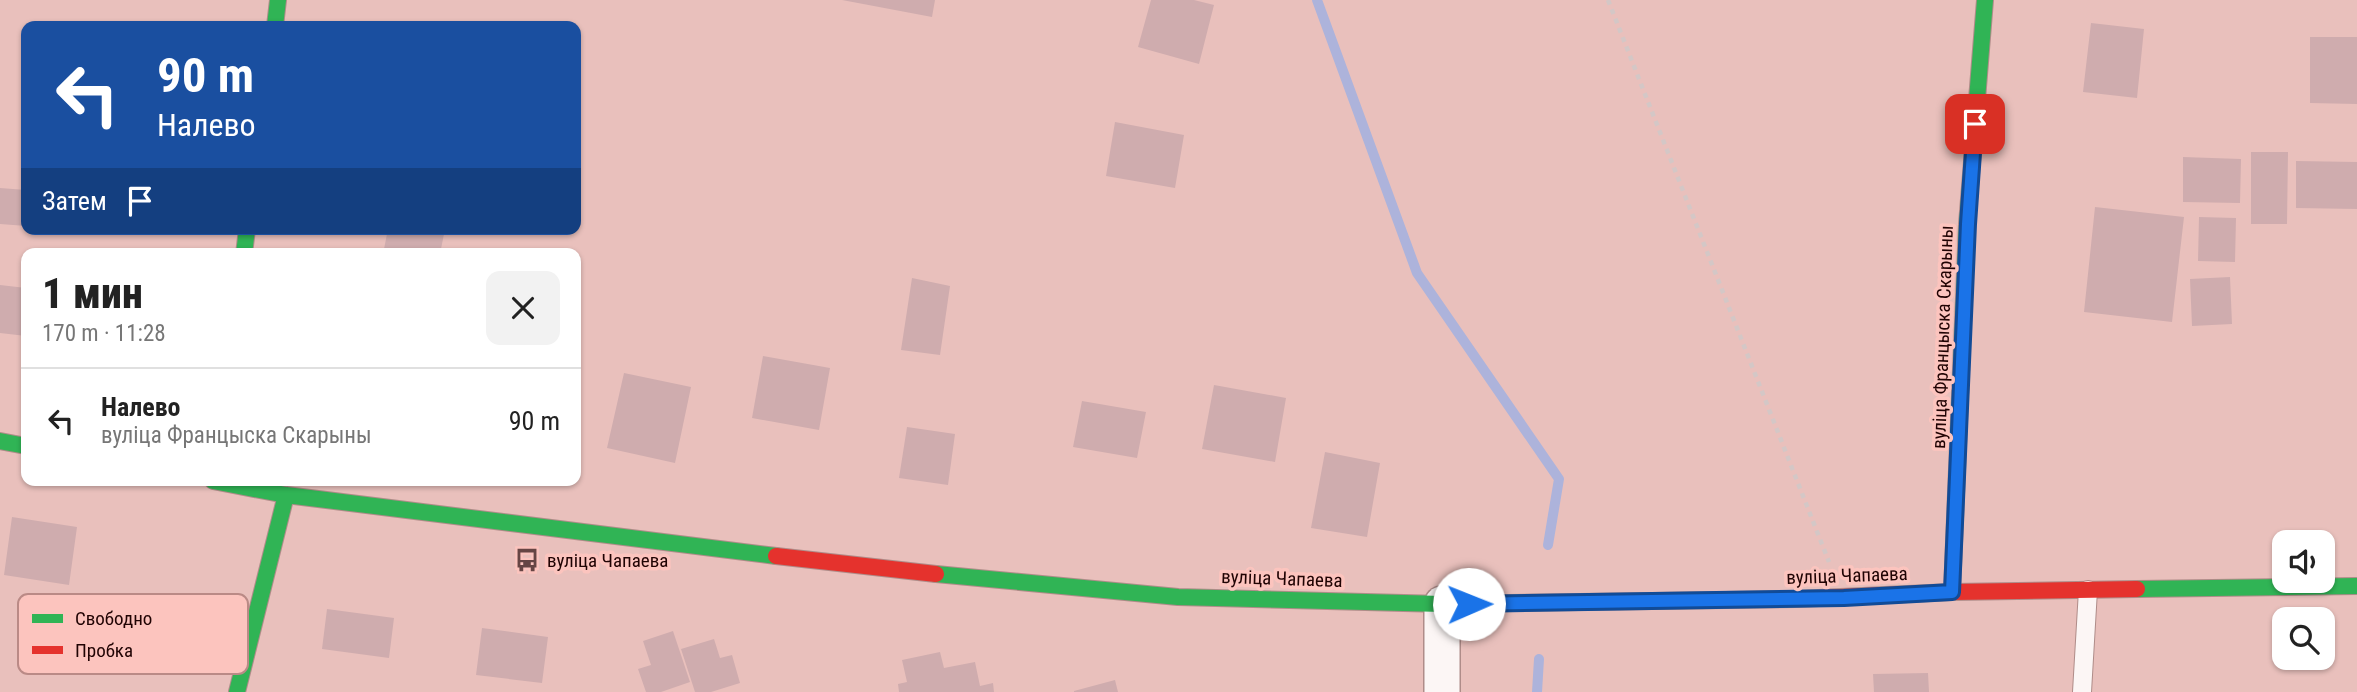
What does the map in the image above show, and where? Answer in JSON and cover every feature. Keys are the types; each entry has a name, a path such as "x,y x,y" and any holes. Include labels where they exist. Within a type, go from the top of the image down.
{"main road":[{"path":"276,21 278,0"},
{"name":"вуліца Францыска Скарыны","path":"1952,592 1968,224 1985,0"},
{"path":"0,441 21,445"},
{"name":"вуліца Чапаева","path":"239,486 286,495 880,568 1178,597 1442,604 2357,586"},
{"path":"248,648 286,495"},
{"path":"237,692 241,674"}],"street":[{"path":"1442,604 1442,692"}],"lane":[{"path":"2082,692 2088,590"}],"path":[{"path":"1608,0 1844,598"}],"building":[{"path":"842,0 935,0 932,17"},
{"path":"1151,0 1194,0 1214,5 1199,64 1138,47"},
{"path":"2091,23 2144,29 2137,98 2083,92"},
{"path":"2310,37 2357,37 2357,104 2310,103"},
{"path":"1115,122 1184,135 1175,188 1106,176"},
{"path":"2251,152 2288,152 2287,224 2251,224"},
{"path":"2183,157 2241,159 2240,203 2183,202"},
{"path":"2296,161 2357,162 2357,209 2296,208"},
{"path":"0,188 21,190 21,226 0,224"},
{"path":"2095,207 2184,217 2172,322 2084,312"},
{"path":"2199,217 2236,218 2235,262 2198,261"},
{"path":"387,235 444,235 441,248 384,248"},
{"path":"2230,277 2232,324 2192,326 2190,279"},
{"path":"912,278 950,286 940,355 901,350"},
{"path":"0,285 21,287 21,335 0,333"},
{"path":"763,356 830,368 819,430 752,418"},
{"path":"624,373 691,387 675,463 607,448"},
{"path":"1214,385 1286,398 1275,462 1202,449"},
{"path":"1082,401 1146,412 1137,458 1073,447"},
{"path":"907,427 955,434 948,485 899,478"},
{"path":"1325,452 1380,463 1367,537 1311,528"},
{"path":"12,517 77,527 69,585 4,575"},
{"path":"327,609 394,618 389,658 322,649"},
{"path":"482,628 548,637 542,683 476,675"},
{"path":"673,631 690,682 661,692 646,692 638,669 651,665 643,641"},
{"path":"714,639 720,658 732,655 740,683 711,692 695,692 681,649"},
{"path":"940,652 944,668 975,662 980,686 993,683 994,692 899,692 898,684 907,682 902,660"},
{"path":"1928,673 1929,692 1874,692 1873,674"},
{"path":"1115,680 1118,692 1074,692 1074,691"}],"waterway":[{"path":"1317,0 1417,273 1559,479 1548,545"},
{"path":"1537,692 1539,659"}],"traffic: fast":[{"path":"276,21 278,0"},
{"path":"1952,592 1967,224 1985,0"},
{"path":"245,248 246,235"},
{"path":"0,441 21,445"},
{"path":"239,486 286,495 776,556"},
{"path":"248,648 286,495"},
{"path":"936,574 1178,597 1442,604 1796,599"},
{"path":"2137,589 2357,586"},
{"path":"237,692 241,674"}],"traffic: jam":[{"path":"776,556 936,574"},
{"path":"1796,599 1952,592 2137,589"}],"place":[{"name":"вуліца Чапаева","path":"527,560"}],"route":[{"path":"1469,604 1844,598 1952,592 1975,124"}]}
